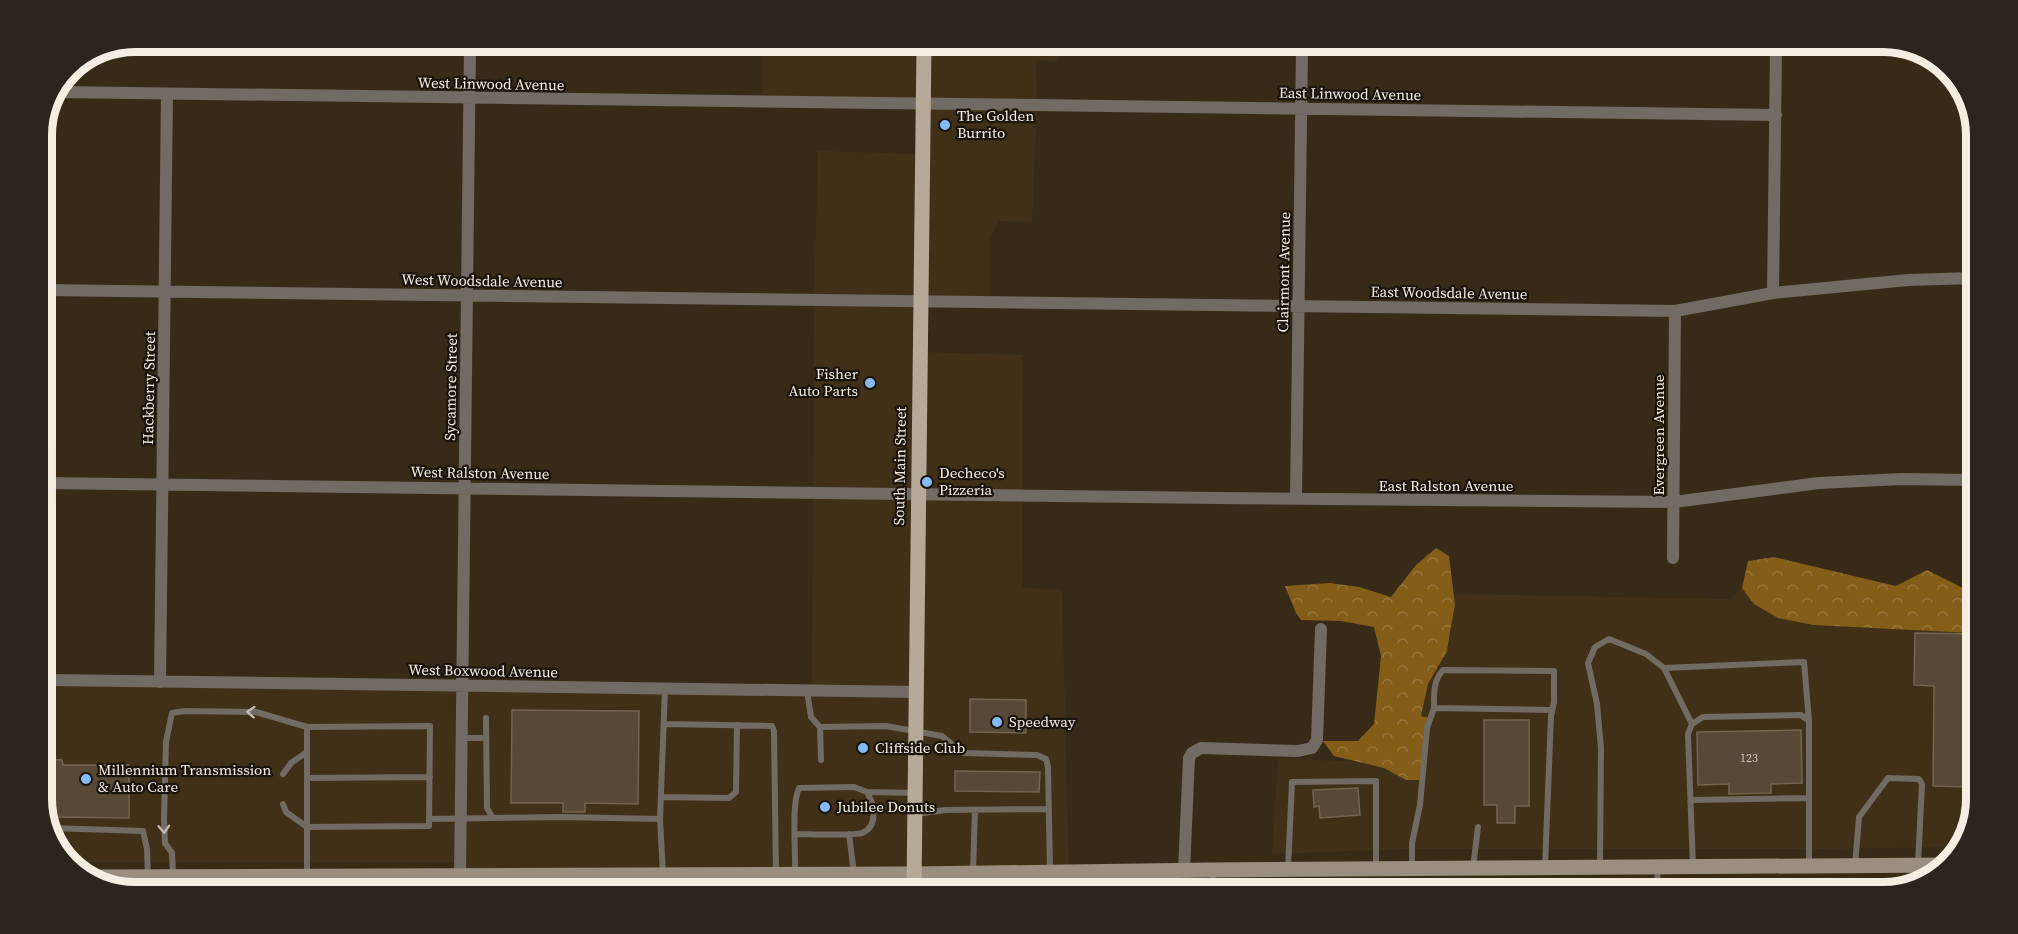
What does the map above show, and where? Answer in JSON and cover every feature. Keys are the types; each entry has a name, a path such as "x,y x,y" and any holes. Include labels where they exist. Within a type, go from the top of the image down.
{"main road":[{"name":"South Main Street","path":"914,881 924,52"},
{"path":"110,877 441,881 460,875 536,881 663,875 689,881 776,874 854,874 914,881 973,873 1932,865"}],"street":[{"name":"Sycamore Street","path":"460,875 470,52"},
{"name":"Clairmont Avenue","path":"1296,498 1302,52"},
{"path":"1773,293 1776,52"},
{"name":"West Linwood Avenue","path":"65,92 923,104"},
{"name":"Hackberry Street","path":"160,682 167,94"},
{"name":"East Linwood Avenue","path":"923,104 1776,116"},
{"name":"East Woodsdale Avenue","path":"921,302 1675,311 1773,293 1897,281 1965,278"},
{"name":"West Woodsdale Avenue","path":"53,290 921,302"},
{"name":"Evergreen Avenue","path":"1673,558 1675,311"},
{"name":"East Ralston Avenue","path":"918,494 1674,502 1819,483 1902,479 1966,480"},
{"name":"West Ralston Avenue","path":"53,483 918,494"},
{"path":"1184,871 1189,758 1192,753 1201,748 1298,751 1312,748 1317,740 1321,629"},
{"name":"West Boxwood Avenue","path":"53,680 917,692"}],"lane":[{"path":"1600,867 1601,748 1588,663 1595,647 1609,639 1646,654 1664,668 1692,724"},
{"path":"1664,668 1804,662 1809,721 1809,867"},
{"path":"1412,868 1412,843 1420,805 1427,728 1434,708 1435,685 1443,670 1554,671 1545,868"},
{"path":"663,875 660,819 666,689"},
{"path":"807,691 812,717 820,727 821,760"},
{"path":"1434,708 1552,710"},
{"path":"173,877 172,853 165,843 164,819 166,742 172,713 185,711 256,712 307,727 430,726 429,826 307,826 286,812 283,804"},
{"path":"1694,867 1689,734 1692,724 1703,717 1801,715 1809,721"},
{"path":"486,718 487,808 493,818"},
{"path":"664,724 772,726 774,731 776,874"},
{"path":"661,797 729,798 736,792 737,725"},
{"path":"820,727 885,726 942,736 963,753 1037,755 1046,759 1050,872"},
{"path":"297,879 307,826 307,727"},
{"path":"461,738 486,738"},
{"path":"283,774 291,763 307,752"},
{"path":"307,778 430,777"},
{"path":"1855,866 1859,817 1888,778 1919,779 1922,784 1918,865"},
{"path":"1288,869 1292,782 1376,781 1376,869"},
{"path":"795,874 796,795 800,788 854,787 867,792 915,793"},
{"path":"796,834 861,834 871,826 874,813 873,803 867,792"},
{"path":"1691,800 1809,798"},
{"path":"915,814 946,810 1049,809"},
{"path":"973,873 975,810"},
{"path":"430,819 561,817 660,819"},
{"path":"1472,868 1478,827"},
{"path":"58,828 143,831 147,849 148,877"},
{"path":"849,834 854,874"},
{"path":"1657,867 1658,882"},
{"path":"1211,870 1214,882"}],"shaded area":[{"path":"763,52 1058,52 1058,62 1036,60 1037,105 1032,222 999,221 989,240 989,302 921,302 920,352 1023,355 1022,588 1062,590 1069,872 460,875 462,685 812,690 814,300 818,151 922,154 923,105 763,102"},
{"path":"1742,588 1754,604 1778,618 1813,625 1966,633 1966,799 1959,830 1949,847 1405,849 1272,854 1278,759 1383,762 1429,718 1421,716 1428,684 1447,651 1455,605 1454,594 1730,599"},
{"path":"53,681 456,689 454,862 82,862 66,845 54,815"}],"green space":[{"path":"1436,548 1449,556 1455,605 1447,651 1428,684 1421,716 1429,718 1419,780 1406,780 1384,768 1334,756 1323,741 1358,741 1374,724 1381,656 1374,627 1341,621 1301,620 1285,586 1330,583 1359,587 1391,597 1416,565"},
{"path":"1774,557 1896,586 1927,570 1966,589 1966,633 1813,625 1778,618 1754,604 1742,588 1748,561"}],"building":[{"path":"1915,633 1966,634 1966,787 1933,786 1934,686 1914,685"},
{"path":"970,699 1026,700 1026,733 970,732"},
{"path":"512,710 639,711 638,804 585,803 585,812 563,812 563,803 511,803"},
{"path":"1484,720 1529,720 1529,806 1515,806 1515,823 1497,823 1497,805 1484,805"},
{"path":"1801,730 1802,783 1771,784 1771,793 1729,794 1729,784 1698,785 1697,732"},
{"name":"Millennium Transmission & Auto Care","path":"53,760 62,760 63,765 129,765 129,818 55,817 55,794 53,794"},
{"path":"955,771 1040,772 1039,792 955,791"},
{"path":"1358,788 1360,815 1320,818 1319,806 1314,807 1313,790"}],"place":[{"name":"The Golden Burrito","path":"945,125"},
{"name":"Fisher Auto Parts","path":"870,383"},
{"name":"Decheco's Pizzeria","path":"927,482"},
{"name":"Speedway","path":"997,722"},
{"name":"Cliffside Club","path":"863,748"},
{"name":"Millennium Transmission & Auto Care","path":"86,779"},
{"name":"Jubilee Donuts","path":"825,807"}]}
